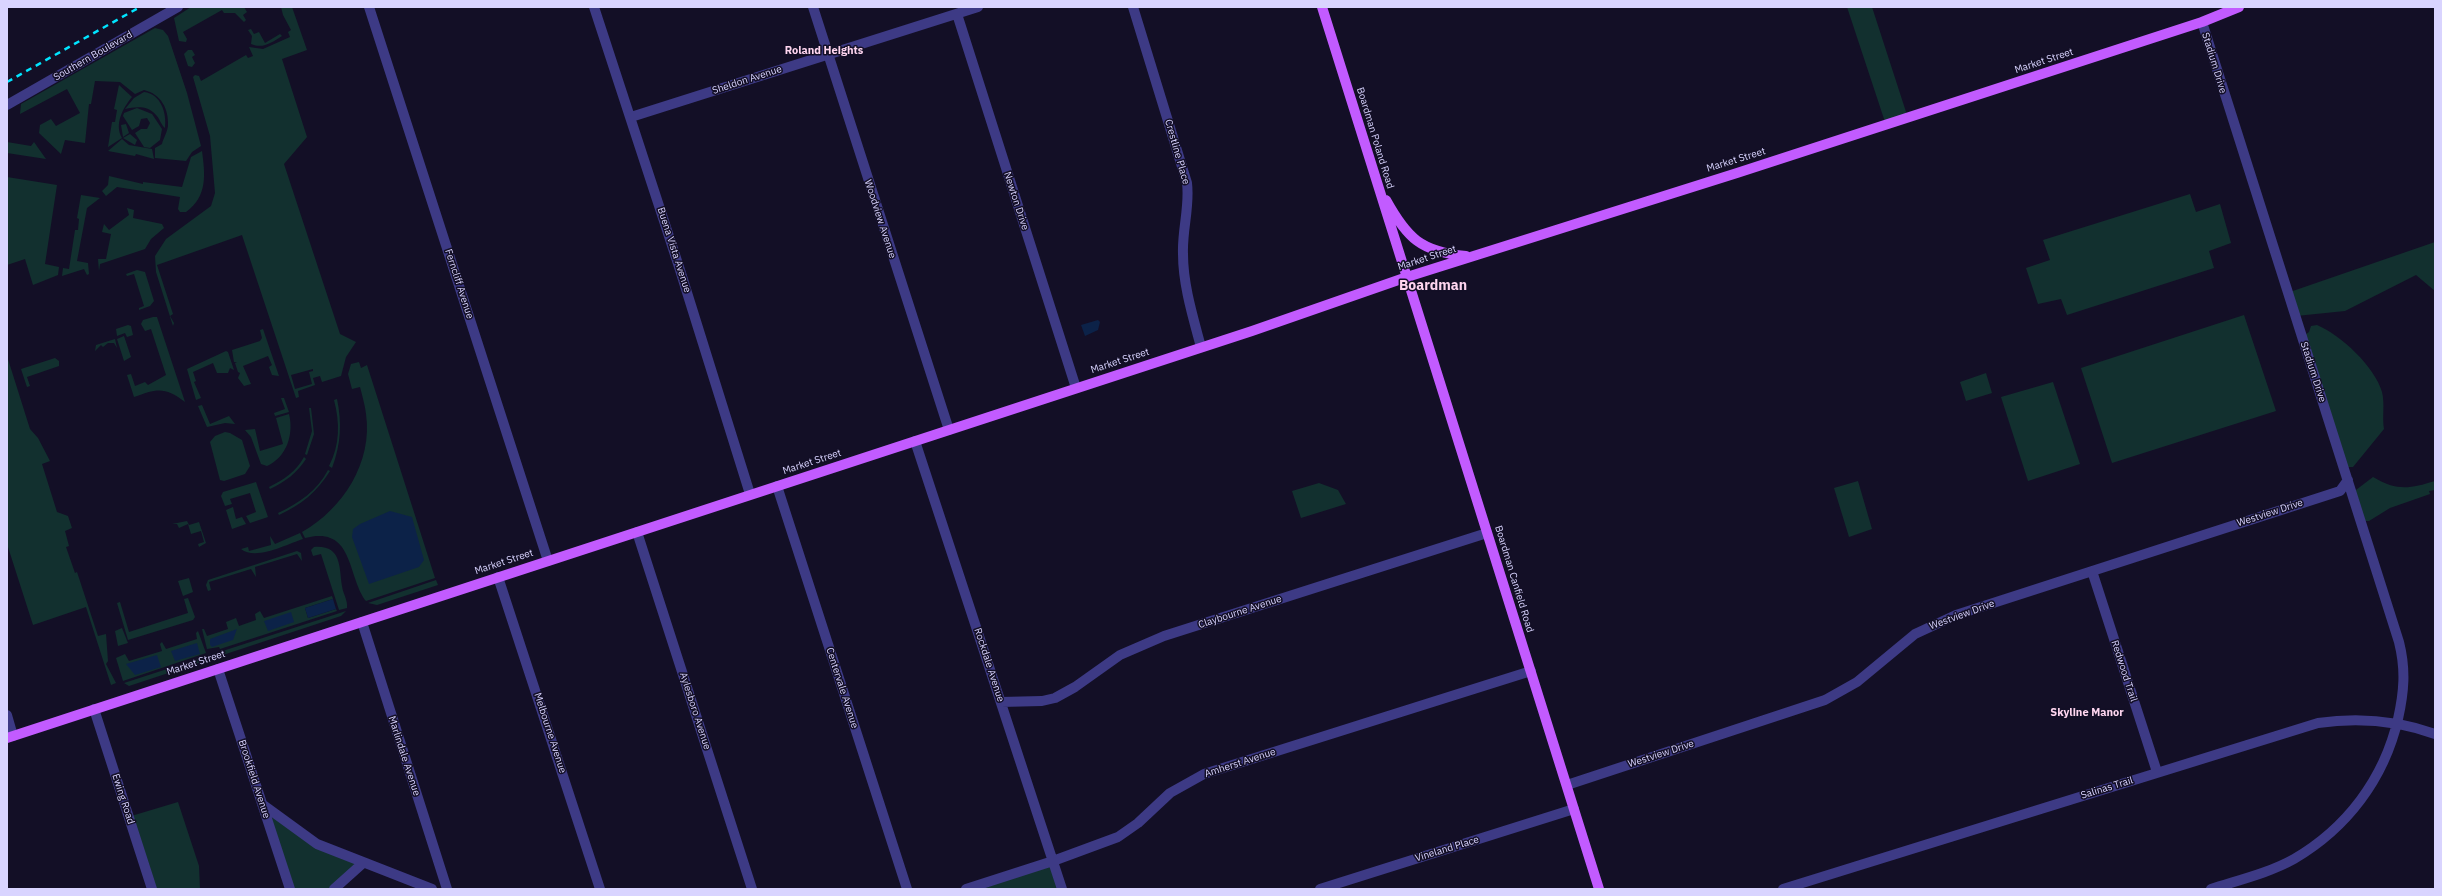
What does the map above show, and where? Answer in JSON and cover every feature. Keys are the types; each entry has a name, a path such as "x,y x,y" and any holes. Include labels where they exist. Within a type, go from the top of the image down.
{"main road":[{"name":"Boardman Poland Road","path":"1322,7 1407,277"},
{"name":"Market Street","path":"10,737 949,430 1407,277 2202,22 2239,7"},
{"path":"1376,181 1406,230 1416,241 1425,248 1434,251 1470,257"},
{"name":"Boardman Canfield Road","path":"1407,277 1599,889"}],"street":[{"name":"Southern Boulevard","path":"7,105 178,7"},
{"name":"Ferncliff Avenue","path":"369,7 548,561"},
{"name":"Buena Vista Avenue","path":"594,7 631,117 750,494"},
{"name":"Woodview Avenue","path":"813,7 949,430"},
{"name":"Sheldon Avenue","path":"631,117 978,7"},
{"name":"Crestline Place","path":"1133,7 1187,183 1189,205 1183,238 1183,267 1201,347"},
{"name":"Newton Drive","path":"956,14 1076,388"},
{"name":"Stadium Drive","path":"2202,22 2404,658 2404,687 2393,740 2379,773 2357,806 2332,832 2317,844 2282,865 2211,889"},
{"name":"Rockdale Avenue","path":"915,441 1062,889"},
{"name":"Westview Drive","path":"1566,785 1825,700 1857,682 1900,644 1931,625 2340,491 2348,480"},
{"name":"Centervale Avenue","path":"777,486 907,889"},
{"name":"Aylesboro Avenue","path":"637,532 752,889"},
{"name":"Claybourne Avenue","path":"1001,702 1042,701 1055,698 1075,687 1120,655 1164,636 1487,533"},
{"name":"Redwood Trail","path":"2092,571 2157,772"},
{"name":"Melbourne Avenue","path":"498,577 600,889"},
{"name":"Marlindale Avenue","path":"362,622 447,889"},
{"name":"Brookfield Avenue","path":"218,669 290,889"},
{"name":"Amherst Avenue","path":"966,889 1053,861 1118,837 1138,823 1170,793 1204,774 1531,671"},
{"name":"Ewing Road","path":"94,710 152,889"},
{"path":"7,715 10,737"},
{"name":"Salinas Trail","path":"1783,889 1794,887 2157,772 2318,723 2361,719 2397,723 2435,734"},
{"path":"262,804 318,844 432,889"},
{"name":"Vineland Place","path":"1320,889 1574,809"},
{"path":"334,889 363,863"}],"green space":[{"path":"191,7 244,7 247,12 243,15 246,20 244,22 235,13 224,13 222,10 183,32 187,39 186,42 179,41 174,18"},
{"path":"281,7 292,7 307,50 282,59 307,137 284,164 340,334 356,342 346,357 341,376 322,382 320,376 313,378 315,385 298,391 299,397 296,398 242,235 157,265 173,314 170,316 174,323 173,326 156,272 155,256 166,239 211,206 215,193 210,136 193,77 195,75 199,76 201,81 246,55 248,58 253,56 249,47 263,49 290,37 288,32 291,30 283,15","holes":["313,369 313,371 309,372 312,384 295,389 291,375"]},
{"path":"1847,7 1872,7 1908,118 1886,125"},
{"path":"155,28 163,30 168,36 187,93 201,146 192,152 186,161 155,158 155,148 162,144 168,126 167,114 163,103 155,95 144,90 135,94 120,82 95,81 91,104 89,104 85,143 65,140 61,154 39,133 40,125 51,119 56,126 80,113 67,89 20,114 21,104"},
{"path":"251,29 254,34 259,32 265,43 280,34 282,36 263,46 259,46 251,44 252,36 248,30"},
{"path":"188,50 192,50 195,55 192,57 195,63 192,67 188,66 184,54"},
{"path":"119,85 132,97 123,111 119,122 122,138 108,147 112,122 115,122 117,110 114,109"},
{"path":"144,92 155,96 162,105 165,116 165,128 153,112 145,108 137,107 125,109 134,98"},
{"path":"137,108 152,114 162,129 160,140 150,148 144,147 135,133 141,129 147,129 150,123 147,118 141,119 139,126 132,130 123,116 124,113"},
{"path":"126,124 129,133 123,137 121,125"},
{"path":"130,134 137,140 135,145 123,138"},
{"path":"122,139 129,145 152,149 154,159 136,154 135,156 108,151"},
{"path":"7,142 31,146 34,142 46,159 7,153"},
{"path":"202,151 204,176 202,192 193,206 186,212 180,212 178,209 180,197 117,187 106,196 102,191 108,185 109,176 143,184 143,182 182,187 191,157"},
{"path":"7,177 57,185 45,264 59,267 58,275 33,285 25,259 7,265"},
{"path":"2190,194 2196,212 2220,204 2231,243 2209,251 2214,268 2067,315 2061,299 2038,304 2026,268 2050,260 2043,240"},
{"path":"81,195 100,198 87,208 77,261 88,263 89,274 87,275 84,269 62,276 63,268 69,269 75,230 78,230 79,219 77,218"},
{"path":"127,208 134,210 133,218 162,224 164,228 151,239 145,249 100,264 99,271 98,259 106,259 111,234 102,232 104,224 109,230 129,215"},
{"path":"2435,242 2435,291 2416,275 2345,311 2296,316 2287,293"},
{"path":"137,270 145,272 154,301 150,306 139,310 139,308 144,306 134,274 127,276 126,274"},
{"path":"2244,315 2276,411 2112,463 2081,368"},
{"path":"157,317 185,402 172,393 160,390 134,397 127,375 131,374 135,386 145,382 148,385 166,375 151,329 145,331 141,324 143,320"},
{"path":"128,325 131,326 133,335 127,337 125,333 117,336 116,329"},
{"path":"2317,325 2336,336 2365,362 2378,382 2382,392 2384,429 2353,467 2344,467 2302,337 2309,332 2311,326"},
{"path":"263,329 279,376 272,375 269,367 272,365 268,356 243,366 251,384 244,386 238,378 240,373 238,372 235,363 237,362 234,362 232,350 260,341 262,338 260,330"},
{"path":"124,336 131,357 124,361 117,339"},
{"path":"115,339 117,348 114,343 108,343 103,347 101,345 95,351 96,345"},
{"path":"226,351 228,352 234,370 230,368 228,373 217,373 213,363 193,372 196,381 194,382 201,398 196,400 187,369"},
{"path":"7,356 30,429 38,438 50,461 42,464 57,512 68,516 72,528 65,531 69,546 66,547 75,573 77,572 98,636 106,634 108,661 106,664 116,683 111,685 86,607 33,625 7,544"},
{"path":"55,358 59,361 59,366 27,377 30,386 27,387 21,369"},
{"path":"359,362 361,368 367,365 435,578 366,601 360,591 347,555 341,546 333,539 321,536 305,538 302,532 330,511 352,482 360,466 365,449 367,432 366,414 360,387 352,389 348,374 351,364"},
{"path":"1986,373 1992,393 1966,401 1960,382"},
{"path":"2053,382 2080,464 2028,481 2001,397"},
{"path":"281,398 284,398 289,412 275,416 274,413 285,409"},
{"path":"337,399 340,417 340,434 332,468 329,466 333,458 338,434 334,400"},
{"path":"202,405 210,424 229,416 235,424 225,423 207,427 198,406"},
{"path":"309,408 311,408 314,434 307,455 305,454 312,431"},
{"path":"289,414 290,437 284,451 280,457 267,466 261,464 251,437 245,430 255,429 260,451 283,444 276,418"},
{"path":"225,432 230,433 242,440 250,466 245,474 224,481 220,480 210,442 215,436"},
{"path":"304,457 306,459 295,473 270,489 269,487 293,471"},
{"path":"328,470 330,471 325,479 314,492 294,507 279,515 278,513 307,496 324,477"},
{"path":"2373,477 2381,482 2396,487 2418,486 2435,481 2435,490 2429,491 2430,494 2390,508 2369,521 2360,521 2352,493"},
{"path":"1858,481 1872,529 1849,537 1834,488"},
{"path":"256,482 268,517 250,523 246,516 256,512 250,493 230,499 232,504 225,506 221,496 223,492"},
{"path":"1319,483 1338,490 1346,504 1301,518 1292,491"},
{"path":"233,507 236,519 242,517 246,524 232,529 226,510"},
{"path":"187,521 189,525 199,522 206,543 199,547 198,544 204,542 201,531 191,534 188,524 179,528 177,524 172,524"},
{"path":"300,533 303,539 272,550 255,553 247,552 241,549 248,547 249,551 271,545 270,536 275,544"},
{"path":"314,547 323,547 334,553 339,565 347,608 339,610 321,554 313,556 311,550"},
{"path":"297,551 301,553 302,561 297,554 255,567 256,577 251,569 209,582 211,590 208,591 206,585 208,580"},
{"path":"189,578 193,592 183,596 178,581"},
{"path":"436,580 438,585 377,605 368,603"},
{"path":"332,596 333,599 305,608 308,618 336,609 337,611 220,649 219,647 207,649 202,629 204,629 207,636 228,629 226,622 236,618 239,626 256,620 255,614 260,611 264,618"},
{"path":"188,598 195,617 193,620 128,640 117,603 120,602 129,632 188,613 184,599"},
{"path":"346,611 341,616 129,686 124,683"},
{"path":"122,628 128,643 118,646 115,631"},
{"path":"198,631 206,653 123,681 116,658 125,654 129,661 162,651 160,644 162,642 166,649 197,639 196,633"},
{"path":"178,802 199,866 200,889 152,889 128,817"},
{"path":"262,804 294,828 363,863 334,889 290,889"},
{"path":"1053,861 1062,889 966,889"}],"water":[{"path":"1098,320 1100,322 1098,330 1085,336 1081,325"},
{"path":"390,511 412,517 424,560 419,567 369,584 352,537 353,529 360,524"},
{"path":"333,599 336,609 308,618 305,608"},
{"path":"291,612 294,622 268,631 264,621"},
{"path":"237,629 233,640 212,647 210,645 210,639"},
{"path":"197,643 200,654 175,661 171,651"},
{"path":"157,655 161,667 135,675 126,664"}],"railway":[{"path":"7,82 140,7"}],"district":[{"name":"Roland Heights","path":"824,51"},
{"name":"Boardman","path":"1433,286"},
{"name":"Skyline Manor","path":"2087,713"}]}
